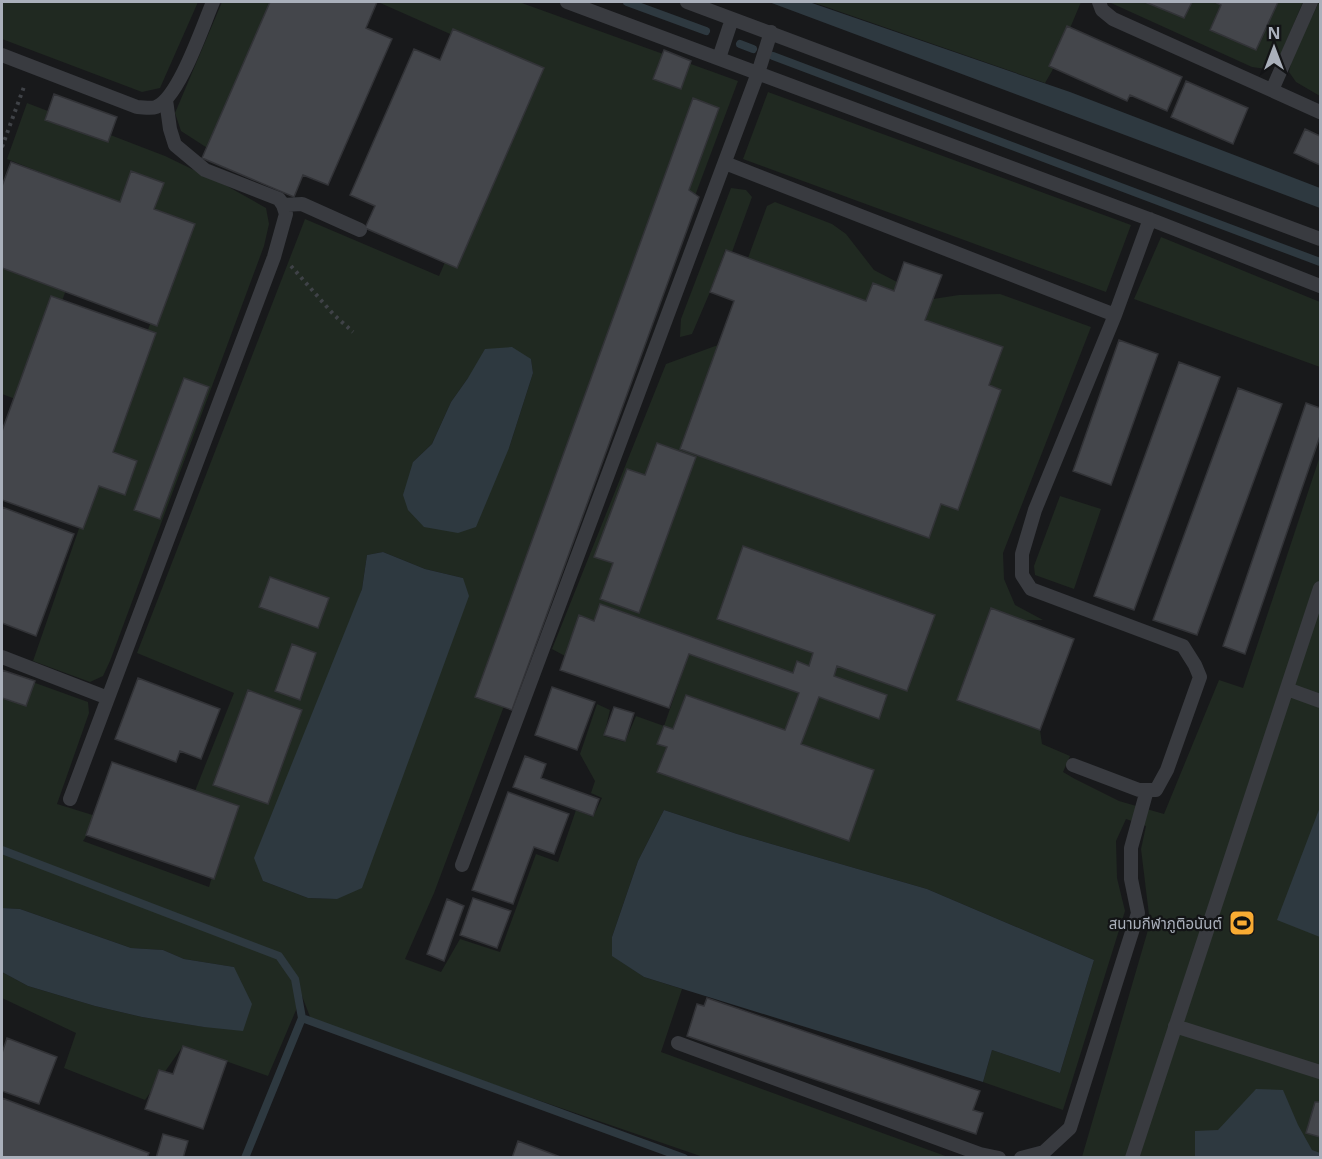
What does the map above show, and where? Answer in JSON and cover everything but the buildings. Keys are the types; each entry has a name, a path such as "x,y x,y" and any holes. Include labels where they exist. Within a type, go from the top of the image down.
{"lane":[{"path":"2,55 137,107 155,108 166,100 180,81 213,2"},
{"path":"567,2 1320,285"},
{"path":"687,2 1320,239"},
{"path":"1100,2 1102,10 1113,19 1320,112"},
{"path":"1272,90 1311,2"},
{"path":"719,58 732,19"},
{"path":"462,865 725,163 771,32"},
{"path":"69,799 276,250 286,214 279,199 205,170 175,145 166,100"},
{"path":"725,163 1115,315"},
{"path":"283,205 302,204 360,230"},
{"path":"1073,765 1139,790 1156,790 1167,770 1200,677 1183,645 1031,589 1022,574 1022,554 1035,510 1115,315 1149,219"},
{"path":"1132,1158 1320,588"},
{"path":"2,657 108,698"},
{"path":"1287,689 1320,701"},
{"path":"1021,1158 1044,1152 1070,1128 1138,913 1131,879 1131,848 1147,790"},
{"path":"1175,1026 1320,1072"},
{"path":"678,1043 980,1154 999,1158"}],"path":[{"path":"2,147 31,67"},
{"path":"276,250 334,315 353,332"}],"shaded area":[{"path":"2,2 198,2 160,88 142,92 2,39"},
{"path":"222,2 279,2 212,151 181,131 175,113"},
{"path":"378,2 519,2 738,81 434,893 405,959 441,972 460,939 500,952 536,854 558,862 576,810 593,817 602,798 591,793 595,781 580,754 597,704 610,710 604,736 625,742 636,716 664,726 657,744 667,747 658,772 849,841 874,770 801,744 819,697 879,718 887,695 834,676 837,666 907,691 934,614 743,546 717,619 813,653 809,666 797,662 793,673 601,604 594,621 580,616 565,656 552,649 666,364 718,345 680,449 929,538 941,504 958,510 1001,390 989,385 1003,348 925,320 933,299 959,295 1000,294 1091,327 1003,553 1004,579 1015,605 1043,620 1023,620 957,700 1040,730 1042,744 1070,756 1063,772 1075,779 1119,801 1164,814 1219,680 1243,688 1320,456 1320,1157 1082,1157 1150,923 1141,849 1146,826 1126,819 1116,841 1117,878 1125,911 1063,1110 983,1082 992,1050 1060,1073 1094,960 927,889 737,834 664,810 638,861 612,937 613,956 644,977 682,989 661,1052 948,1157 703,1157 312,1022 302,996 268,1076 183,1046 145,1100 64,1068 76,1033 2,998 2,972 28,986 95,1006 142,1017 205,1027 234,967 184,959 163,950 131,948 20,909 2,908 2,671 88,702 89,713 57,804 99,817 83,841 209,887 231,810 193,796 234,693 137,653 305,219 439,276 529,69","holes":["531,359 533,373 509,448 413,462 432,444 451,402 468,378","383,552 425,569 463,578 337,899 308,898 263,881 362,589 367,555"]},
{"path":"769,2 809,2 1070,92 1320,188 1320,208"},
{"path":"812,2 1081,2 1045,83"},
{"path":"1111,2 1303,2 1281,54 1266,69 1252,67"},
{"path":"1319,2 1320,96 1296,82 1289,72 1292,58"},
{"path":"768,92 1131,225 1106,292 743,159"},
{"path":"27,103 165,156 227,186 266,208 269,224 264,246 110,661 103,676 90,682 33,661 183,229 7,159"},
{"path":"731,188 746,190 752,197 732,252 725,250 692,334 680,337 681,319"},
{"path":"775,202 832,224 846,234 874,270 897,282 894,291 873,283 866,301 748,258 767,206"},
{"path":"1161,237 1320,302 1320,367 1134,299"},
{"path":"2,263 67,287 26,403 2,394"},
{"path":"512,347 531,359 533,373 509,448 476,527 458,533 424,527 408,510 403,495 413,462 432,444 451,402 485,349"},
{"path":"1060,496 1101,509 1074,589 1035,575 1034,566"},
{"path":"383,552 425,569 463,578 469,596 362,888 337,899 308,898 263,881 254,858 362,589 367,555"},
{"path":"689,654 799,693 785,730 686,695 673,729 664,726"},
{"path":"1320,807 1320,937 1277,920"},
{"path":"664,810 737,834 927,889 1094,960 1060,1073 992,1050 983,1082 644,977 612,956 612,937 638,861"},
{"path":"2,908 20,909 131,948 163,950 184,959 234,967 252,1004 243,1031 142,1017 28,986 2,972"},
{"path":"1256,1089 1283,1090 1298,1125 1312,1150 1320,1153 1320,1157 1195,1157 1195,1131 1218,1130"}],"waterway":[{"path":"627,2 706,31"},
{"path":"740,44 753,49"},
{"path":"773,56 1320,262"},
{"path":"2,850 279,956 295,979 302,1018 684,1158"},
{"path":"245,1158 302,1018"}],"place":[{"name":"สนามกีฬาภูติอนันต์","path":"1242,923"}]}
